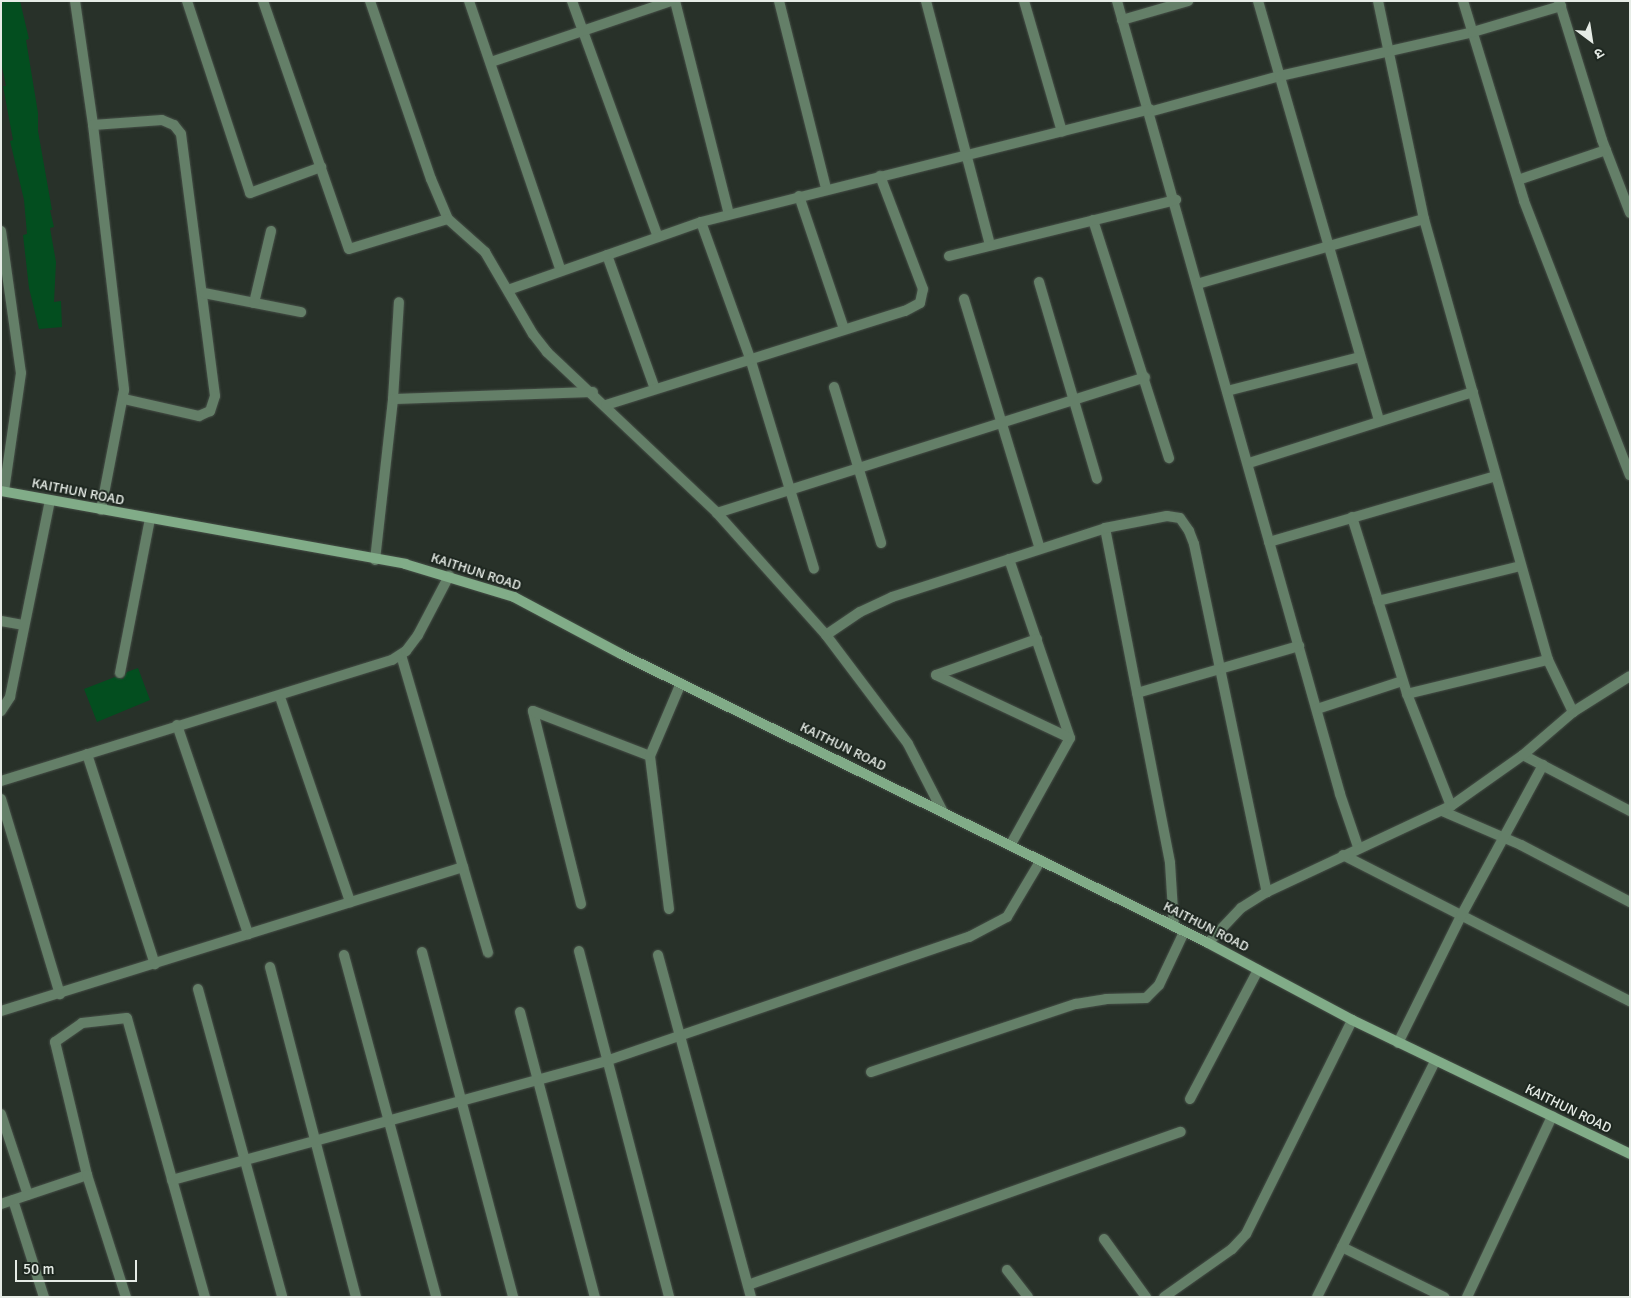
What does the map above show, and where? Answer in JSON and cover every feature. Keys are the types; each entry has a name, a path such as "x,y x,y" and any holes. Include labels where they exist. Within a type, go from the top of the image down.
{"street":[{"path":"75,1 93,125 124,399 101,510"},
{"path":"187,1 250,193 321,167"},
{"path":"263,1 349,249 448,219"},
{"path":"370,1 437,197 448,219 485,252 528,326 547,352 593,392 717,513 826,635 908,744 943,812"},
{"path":"469,1 561,271"},
{"path":"572,1 658,237"},
{"path":"491,62 673,1 729,214"},
{"path":"779,1 826,188"},
{"path":"926,1 968,155 990,245"},
{"path":"1024,1 1062,132"},
{"path":"1117,1 1176,200 1197,284 1249,463 1298,646 1358,847"},
{"path":"1122,20 1188,1"},
{"path":"1258,1 1379,421"},
{"path":"1378,1 1424,219 1548,660 1573,712"},
{"path":"1463,1 1518,180 1602,410 1630,475"},
{"path":"508,290 701,222 729,214 826,188 1062,132 1280,76 1472,32 1560,4 1606,150 1629,209"},
{"path":"93,125 162,120 178,129 184,142 204,293 215,396 210,411 199,416 186,415 124,399"},
{"path":"1518,180 1606,150"},
{"path":"606,405 916,306 923,297 923,289 880,176"},
{"path":"799,196 844,329"},
{"path":"949,256 1176,200"},
{"path":"1197,284 1424,219"},
{"path":"1093,220 1169,458"},
{"path":"701,222 750,358 814,569"},
{"path":"254,303 271,231"},
{"path":"1,232 21,373 3,491"},
{"path":"608,255 655,389"},
{"path":"1039,282 1097,479"},
{"path":"204,293 301,312"},
{"path":"964,299 1040,549"},
{"path":"375,560 392,399 399,302"},
{"path":"1227,390 1360,357"},
{"path":"717,513 1144,377"},
{"path":"834,386 881,543"},
{"path":"392,399 593,392"},
{"path":"1249,463 1473,392"},
{"path":"1269,542 1352,516 1496,476"},
{"name":"KAITHUN ROAD","path":"3,491 405,564 514,597 681,683 1011,844 1208,943 1398,1043 1630,1154"},
{"path":"1,711 10,697 23,625 50,501"},
{"path":"826,635 860,612 892,597 1105,528 1167,516 1184,522 1194,544 1267,892"},
{"path":"1352,516 1402,681 1447,808 1630,902"},
{"path":"120,673 150,519"},
{"path":"871,1072 1076,1004 1106,999 1146,998 1159,985 1179,929 1170,862 1105,528"},
{"path":"1009,559 1070,738 1011,844"},
{"path":"1378,601 1521,566"},
{"path":"1,781 178,725 280,697 383,664 401,655 418,635 449,576"},
{"path":"1,621 23,625"},
{"path":"1037,639 936,675 1070,738"},
{"path":"1137,692 1298,646"},
{"path":"401,655 488,952"},
{"path":"1407,694 1548,660"},
{"path":"1208,943 1241,908 1267,892 1358,847 1447,808 1523,755 1573,712 1630,676"},
{"path":"1317,709 1402,681"},
{"path":"669,909 650,756 681,683"},
{"path":"280,697 350,902"},
{"path":"581,904 533,711 650,756"},
{"path":"178,725 248,934"},
{"path":"87,754 155,964"},
{"path":"1523,755 1630,811"},
{"path":"1398,1043 1461,916 1543,765"},
{"path":"1,799 60,994"},
{"path":"1343,855 1630,1001"},
{"path":"172,1180 606,1061 989,930 1015,908 1040,860"},
{"path":"1,1011 463,867"},
{"path":"579,951 606,1061 669,1297"},
{"path":"422,952 459,1102 513,1297"},
{"path":"344,955 436,1297"},
{"path":"658,955 682,1036 751,1297"},
{"path":"270,966 356,1297"},
{"path":"1190,1099 1258,970"},
{"path":"198,989 282,1297"},
{"path":"520,1012 536,1080 596,1297"},
{"path":"126,1297 87,1175 55,1042 82,1023 127,1018 205,1297"},
{"path":"1164,1297 1232,1249 1246,1234 1352,1020"},
{"path":"1317,1297 1435,1061"},
{"path":"1,1114 28,1195"},
{"path":"1467,1297 1552,1116"},
{"path":"748,1285 1181,1132"},
{"path":"1,1204 87,1175"},
{"path":"13,1200 44,1297"},
{"path":"1104,1239 1146,1297"},
{"path":"1342,1247 1444,1297"},
{"path":"1007,1270 1028,1297"}],"building":[{"path":"1,1 20,1 29,39 26,40 38,113 38,131 54,227 50,228 56,262 54,302 61,301 62,327 39,329 29,288 23,235 27,234 24,200 10,141 13,140 3,86 6,86 1,62"},
{"path":"138,668 150,700 97,722 84,689 115,677 123,679 127,672"}]}
